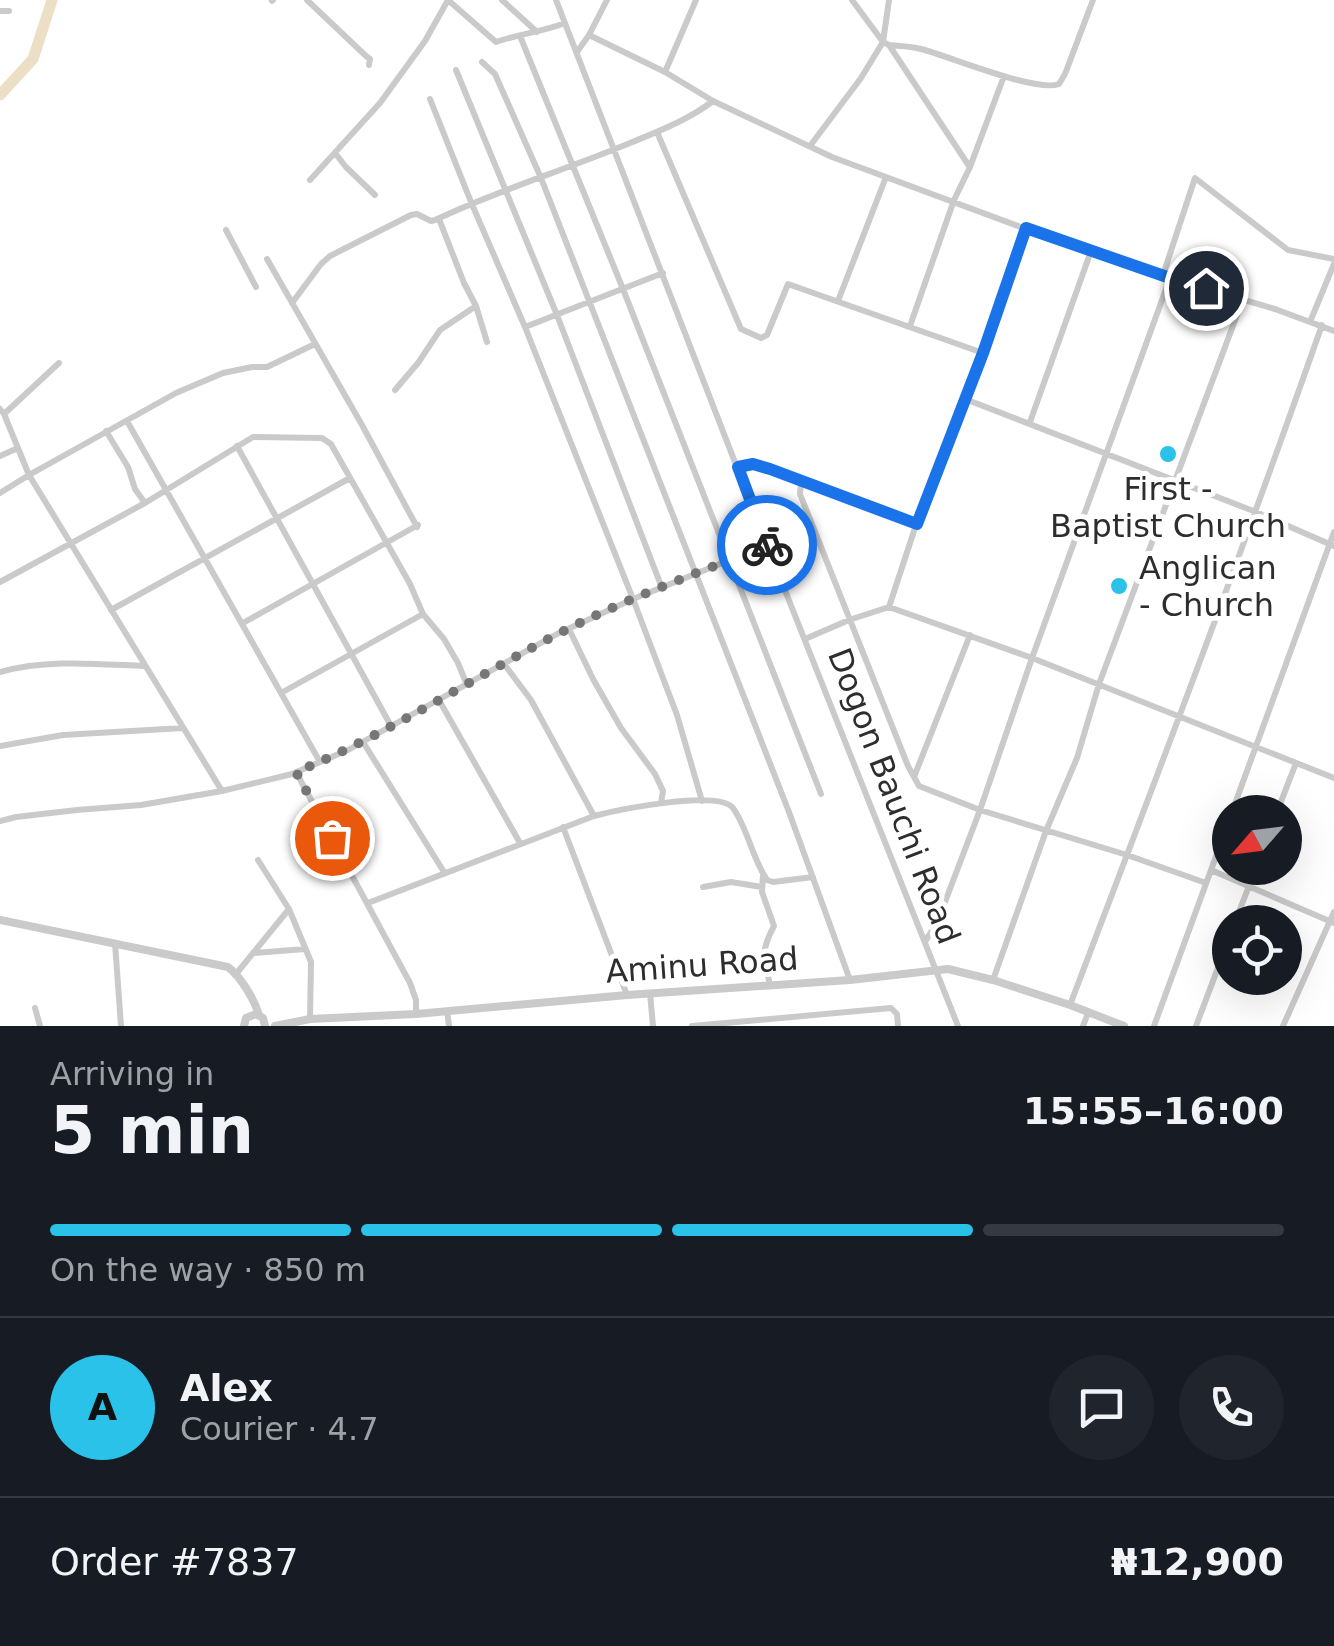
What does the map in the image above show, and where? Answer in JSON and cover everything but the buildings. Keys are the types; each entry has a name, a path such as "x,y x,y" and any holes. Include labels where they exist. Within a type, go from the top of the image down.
{"street":[{"path":"308,0 370,60 369,65"},
{"path":"310,180 398,80 448,0 496,42 565,23"},
{"path":"502,0 538,32"},
{"name":"Dogon Bauchi Road","path":"556,0 958,1026"},
{"path":"577,54 606,0"},
{"path":"665,72 696,0"},
{"path":"852,0 970,166"},
{"path":"810,146 886,43 890,0"},
{"path":"886,43 918,48 1052,87 1059,84 1093,0"},
{"path":"589,35 665,72 712,101 886,177 1167,277 1334,330"},
{"path":"520,36 820,794"},
{"path":"482,62 495,74 541,178 850,980"},
{"path":"456,70 557,315 662,588"},
{"path":"910,326 954,200 1004,76"},
{"path":"430,99 526,327 632,599 676,715 702,800"},
{"path":"292,303 321,264 339,250 411,216 422,215 432,221 471,202 616,149 684,120 712,101"},
{"path":"657,132 741,329 761,338 766,335 788,284 983,353"},
{"path":"336,153 375,195"},
{"path":"838,301 886,177"},
{"path":"926,940 937,923 980,810 1107,454 1167,277 1195,178 1288,250 1334,262 1310,322"},
{"path":"438,218 476,306 486,342"},
{"path":"889,607 1026,228"},
{"path":"226,230 256,286"},
{"path":"1030,422 1092,250"},
{"path":"243,624 418,526 266,259"},
{"path":"526,327 663,273"},
{"path":"994,980 1046,831 1077,758 1099,684 1243,299"},
{"path":"396,390 440,330 476,306"},
{"path":"1070,1005 1256,512 1322,325"},
{"path":"0,493 205,380 238,370 267,367 315,344"},
{"path":"59,363 2,411 28,475 222,791"},
{"path":"965,398 1332,545"},
{"path":"127,421 320,762"},
{"path":"106,432 144,503"},
{"path":"0,582 256,436 324,438 410,584 423,614 458,663 467,685"},
{"path":"237,446 391,726"},
{"path":"0,456 18,448"},
{"path":"738,467 753,464 917,524"},
{"path":"111,610 350,478"},
{"path":"801,481 800,494 848,620 919,786 980,810 1206,883"},
{"path":"1239,795 1334,532"},
{"path":"0,821 141,805 222,791 296,772 362,742 568,629 767,544"},
{"path":"805,639 889,607 1178,714 1334,778"},
{"path":"282,693 423,614"},
{"path":"568,629 621,728 656,774 663,791 662,803"},
{"path":"914,778 970,635"},
{"path":"0,672 60,662 146,666"},
{"path":"504,664 531,700 594,816"},
{"path":"439,700 520,843"},
{"path":"0,746 63,735 183,728"},
{"path":"362,742 444,872"},
{"path":"1283,795 1296,762"},
{"path":"296,772 410,983 416,1014"},
{"path":"368,903 594,816 702,800 719,800 733,809 763,874 773,882 813,877"},
{"path":"563,827 627,995"},
{"path":"258,860 289,909 311,962 310,1018"},
{"path":"1154,1026 1211,870 1332,922"},
{"path":"763,874 762,887 774,926 764,943 770,986"},
{"path":"703,887 731,882 762,887"},
{"path":"1241,905 1248,887"},
{"path":"236,974 289,909"},
{"path":"1283,1026 1334,912"},
{"path":"0,920 222,965 236,974 262,1020"},
{"path":"115,943 121,1026"},
{"path":"253,953 305,948"},
{"name":"Aminu Road","path":"275,1026 310,1018 416,1014 948,969 994,980 1124,1026"},
{"path":"1196,1026 1212,984"},
{"path":"243,1023 244,988"},
{"path":"650,994 653,1026"},
{"path":"34,1008 40,1026"},
{"path":"692,1026 891,1008 897,1014 898,1026"},
{"path":"447,1011 449,1026"},
{"path":"1083,1026 1088,1013"},
{"path":"243,1023 252,1015 262,1020 289,1022"},
{"path":"400,1015 402,1026"}],"waterway":[{"path":"0,95 33,59 52,0"}],"way so far":[{"path":"332,838 296,772 362,742 557,634 767,545"}],"place":[{"name":"First - Baptist Church","path":"1168,454"},
{"name":"Anglican - Church","path":"1119,586"}],"route":[{"path":"767,545 738,467 747,464 917,524 1026,228 1206,288"}]}
